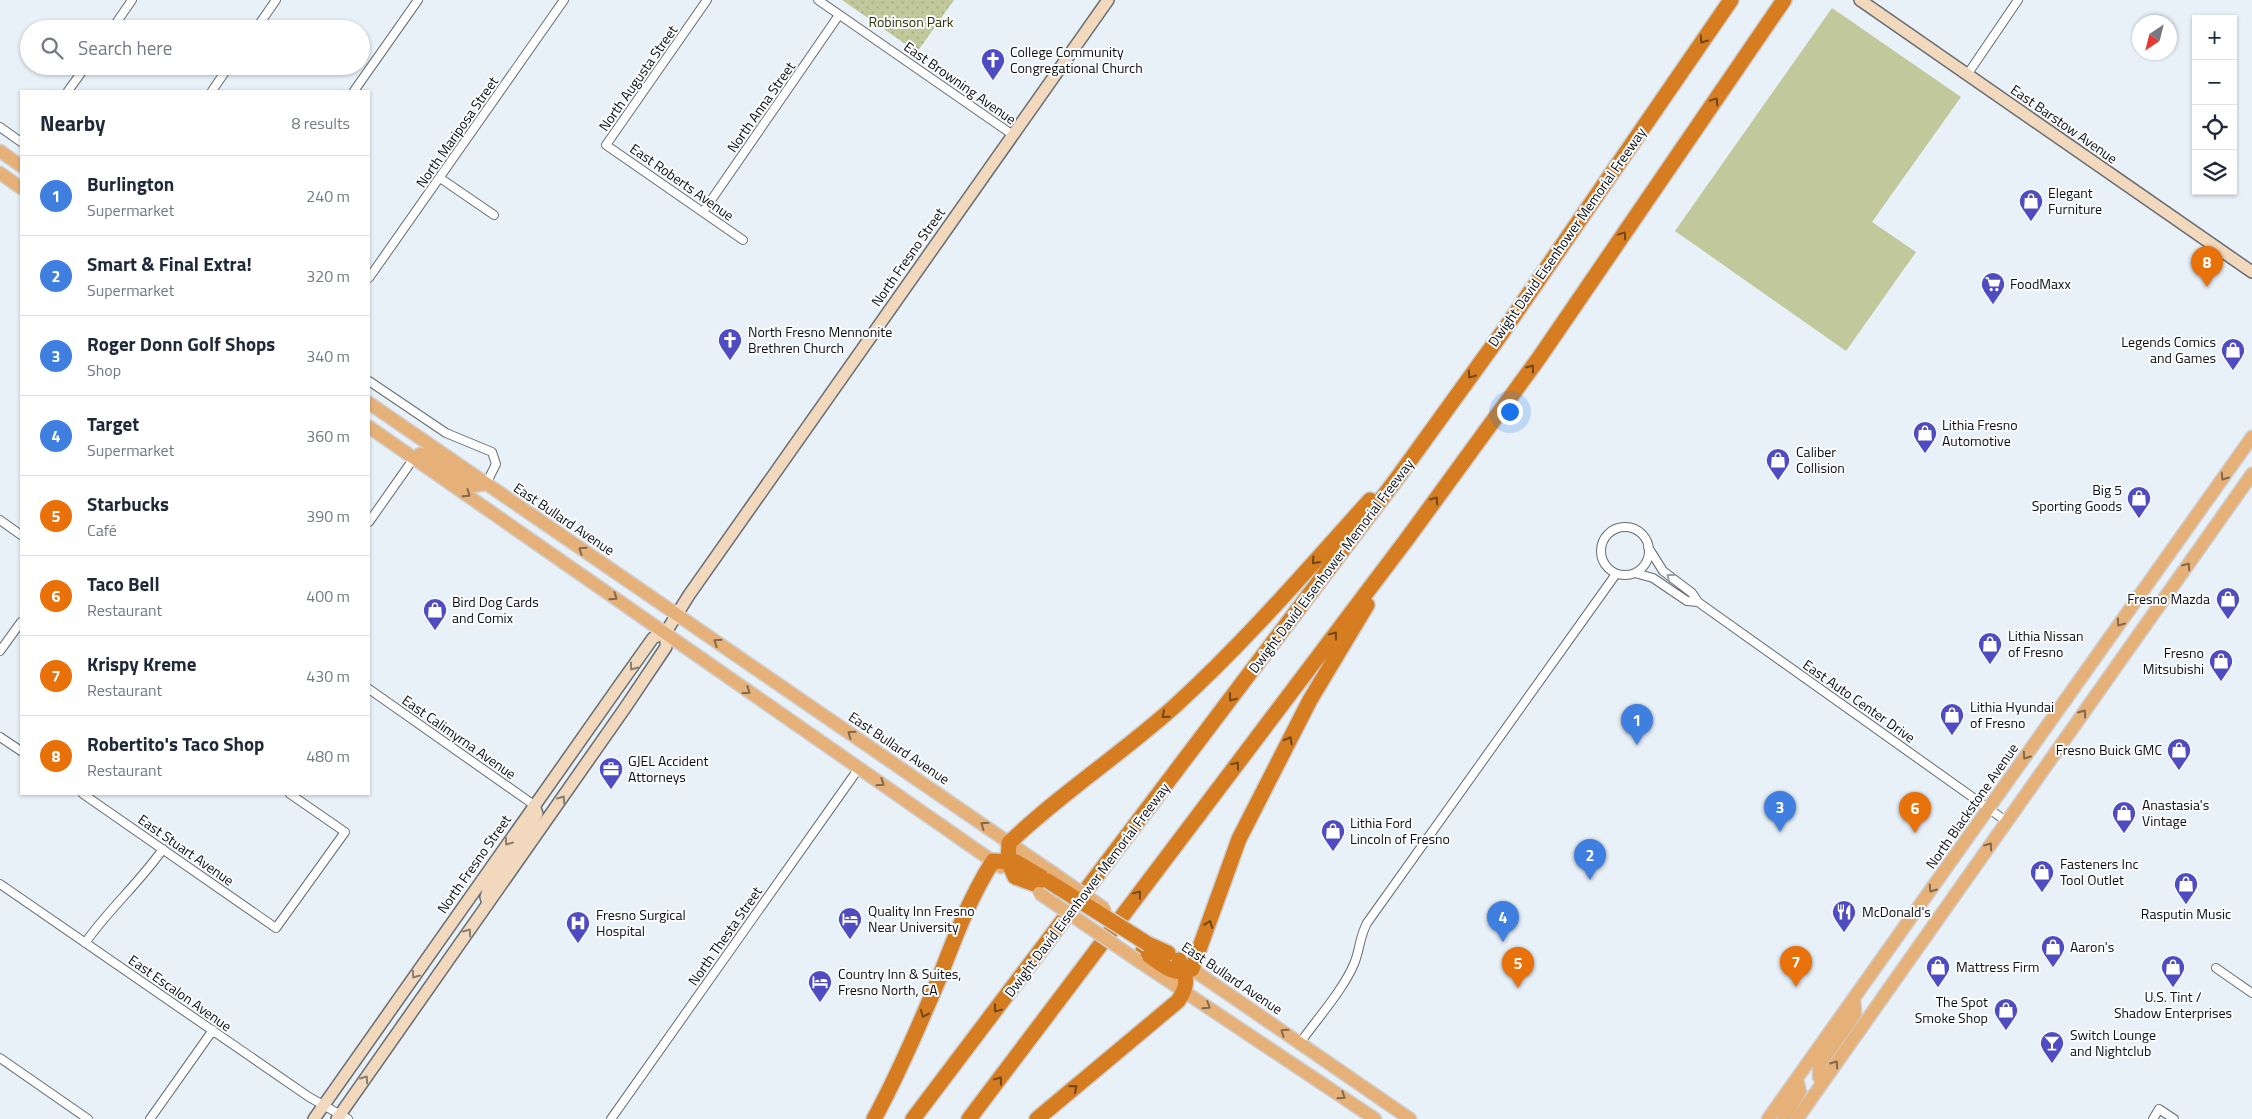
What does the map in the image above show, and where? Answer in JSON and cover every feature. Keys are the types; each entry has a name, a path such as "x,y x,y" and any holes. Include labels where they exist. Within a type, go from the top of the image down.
{"highway":[{"name":"Dwight David Eisenhower Memorial Freeway","path":"913,1119 1398,477 1502,333 1731,0"},
{"path":"969,1119 1406,539 1539,358 1784,0"},
{"path":"874,1119 925,1013 962,920 984,876 1000,861 1009,843 1144,733 1207,676 1240,643 1374,496 1398,477"},
{"path":"1000,861 1027,867 1046,884 1145,949 1172,971 1181,964 1266,783 1315,692 1406,539"},
{"path":"1000,861 1015,877 1046,884"},
{"path":"1145,949 1181,964"},
{"path":"1037,1119 1178,1001 1185,991 1186,983 1181,964"}],"main road":[{"name":"North Fresno Street","path":"314,1119 534,805 654,638 666,632 1108,0"},
{"name":"East Barstow Avenue","path":"1860,0 2252,272"},
{"path":"0,151 20,165"},
{"path":"0,173 20,187"},
{"name":"East Bullard Avenue","path":"370,404 1009,843 1046,884"},
{"path":"370,428 859,768 1000,861"},
{"name":"North Blackstone Avenue","path":"1768,1119 2252,437"},
{"path":"414,458 420,454 426,455 473,486 486,484"},
{"path":"1797,1119 2252,474"},
{"name":"North Fresno Street","path":"342,1117 661,655 666,647 666,632"},
{"path":"488,903 486,897 488,890 537,814 534,805"},
{"path":"1145,949 1185,991 1375,1119"},
{"name":"East Bullard Avenue","path":"1181,964 1410,1119"},
{"path":"1822,1082 1819,1077 1820,1066 1855,1014 1854,998"},
{"path":"1783,1119 1800,1092 1797,1079"}],"street":[{"path":"118,20 132,0"},
{"path":"262,20 276,0"},
{"path":"370,68 418,0"},
{"name":"North Mariposa Street","path":"370,277 564,0"},
{"name":"North Augusta Street","path":"606,145 707,0"},
{"name":"East Browning Avenue","path":"818,0 1013,135"},
{"path":"1967,75 2018,0"},
{"name":"North Anna Street","path":"703,212 839,15"},
{"path":"69,90 80,75"},
{"path":"213,90 223,75"},
{"path":"355,90 365,75"},
{"path":"0,128 20,141"},
{"name":"East Roberts Avenue","path":"606,145 742,240"},
{"path":"440,178 494,215"},
{"path":"370,381 446,434 492,452 496,464 486,484"},
{"path":"370,521 414,458"},
{"path":"0,520 20,534"},
{"path":"1622,527 1629,528 1642,535 1648,547 1646,563 1635,573 1627,575 1616,574 1606,568 1600,554 1601,546 1608,534 1622,527"},
{"name":"East Auto Center Drive","path":"1648,547 1663,571 1692,593 1698,602 2006,821"},
{"name":"East Auto Center Drive","path":"1635,573 1658,581 1687,601 1698,602"},
{"path":"1300,1043 1350,973 1357,956 1359,940 1367,923 1616,574"},
{"path":"0,651 20,623"},
{"name":"East Calimyrna Avenue","path":"370,690 534,805"},
{"path":"0,736 20,750"},
{"name":"North Thesta Street","path":"610,1119 859,768"},
{"name":"East Stuart Avenue","path":"84,795 276,928 344,832 291,795"},
{"path":"86,943 110,910 144,874 163,849"},
{"name":"East Escalon Avenue","path":"0,884 342,1117"},
{"path":"2216,968 2252,993"},
{"path":"150,1119 213,1030"},
{"path":"0,1058 88,1119"},
{"path":"2153,1119 2159,1109 2174,1119"}],"green space":[{"name":"Robinson Park","path":"842,0 954,0 917,52"},
{"path":"1832,8 1961,97 1872,222 1916,252 1846,351 1675,231"}],"place":[{"name":"College Community Congregational Church","path":"993,81"},
{"name":"Elegant Furniture","path":"2031,222"},
{"name":"Robertito's Taco Shop","path":"2207,287"},
{"name":"FoodMaxx","path":"1993,305"},
{"name":"North Fresno Mennonite Brethren Church","path":"730,361"},
{"name":"Legends Comics and Games","path":"2233,371"},
{"name":"Lithia Fresno Automotive","path":"1925,454"},
{"name":"Caliber Collision","path":"1778,481"},
{"name":"Big 5 Sporting Goods","path":"2139,519"},
{"name":"Fresno Mazda","path":"2228,620"},
{"name":"Bird Dog Cards and Comix","path":"435,631"},
{"name":"Lithia Nissan of Fresno","path":"1990,665"},
{"name":"Fresno Mitsubishi","path":"2221,682"},
{"name":"Lithia Hyundai of Fresno","path":"1952,736"},
{"name":"Burlington","path":"1637,745"},
{"name":"Fresno Buick GMC","path":"2179,771"},
{"name":"GJEL Accident Attorneys","path":"611,790"},
{"name":"Roger Donn Golf Shops","path":"1780,832"},
{"name":"Taco Bell","path":"1915,833"},
{"name":"Anastasia's Vintage","path":"2124,834"},
{"name":"Lithia Ford Lincoln of Fresno","path":"1333,852"},
{"name":"Smart & Final Extra!","path":"1590,880"},
{"name":"Fasteners Inc Tool Outlet","path":"2042,893"},
{"name":"Rasputin Music","path":"2186,905"},
{"name":"McDonald's","path":"1844,933"},
{"name":"Quality Inn Fresno Near University","path":"850,940"},
{"name":"Target","path":"1503,942"},
{"name":"Fresno Surgical Hospital","path":"578,944"},
{"name":"Aaron's","path":"2053,968"},
{"name":"Krispy Kreme","path":"1796,987"},
{"name":"Starbucks","path":"1518,988"},
{"name":"Mattress Firm","path":"1938,988"},
{"name":"U.S. Tint / Shadow Enterprises","path":"2173,988"},
{"name":"Country Inn & Suites, Fresno North, CA","path":"820,1003"},
{"name":"The Spot Smoke Shop","path":"2006,1031"},
{"name":"Switch Lounge and Nightclub","path":"2052,1064"}]}
